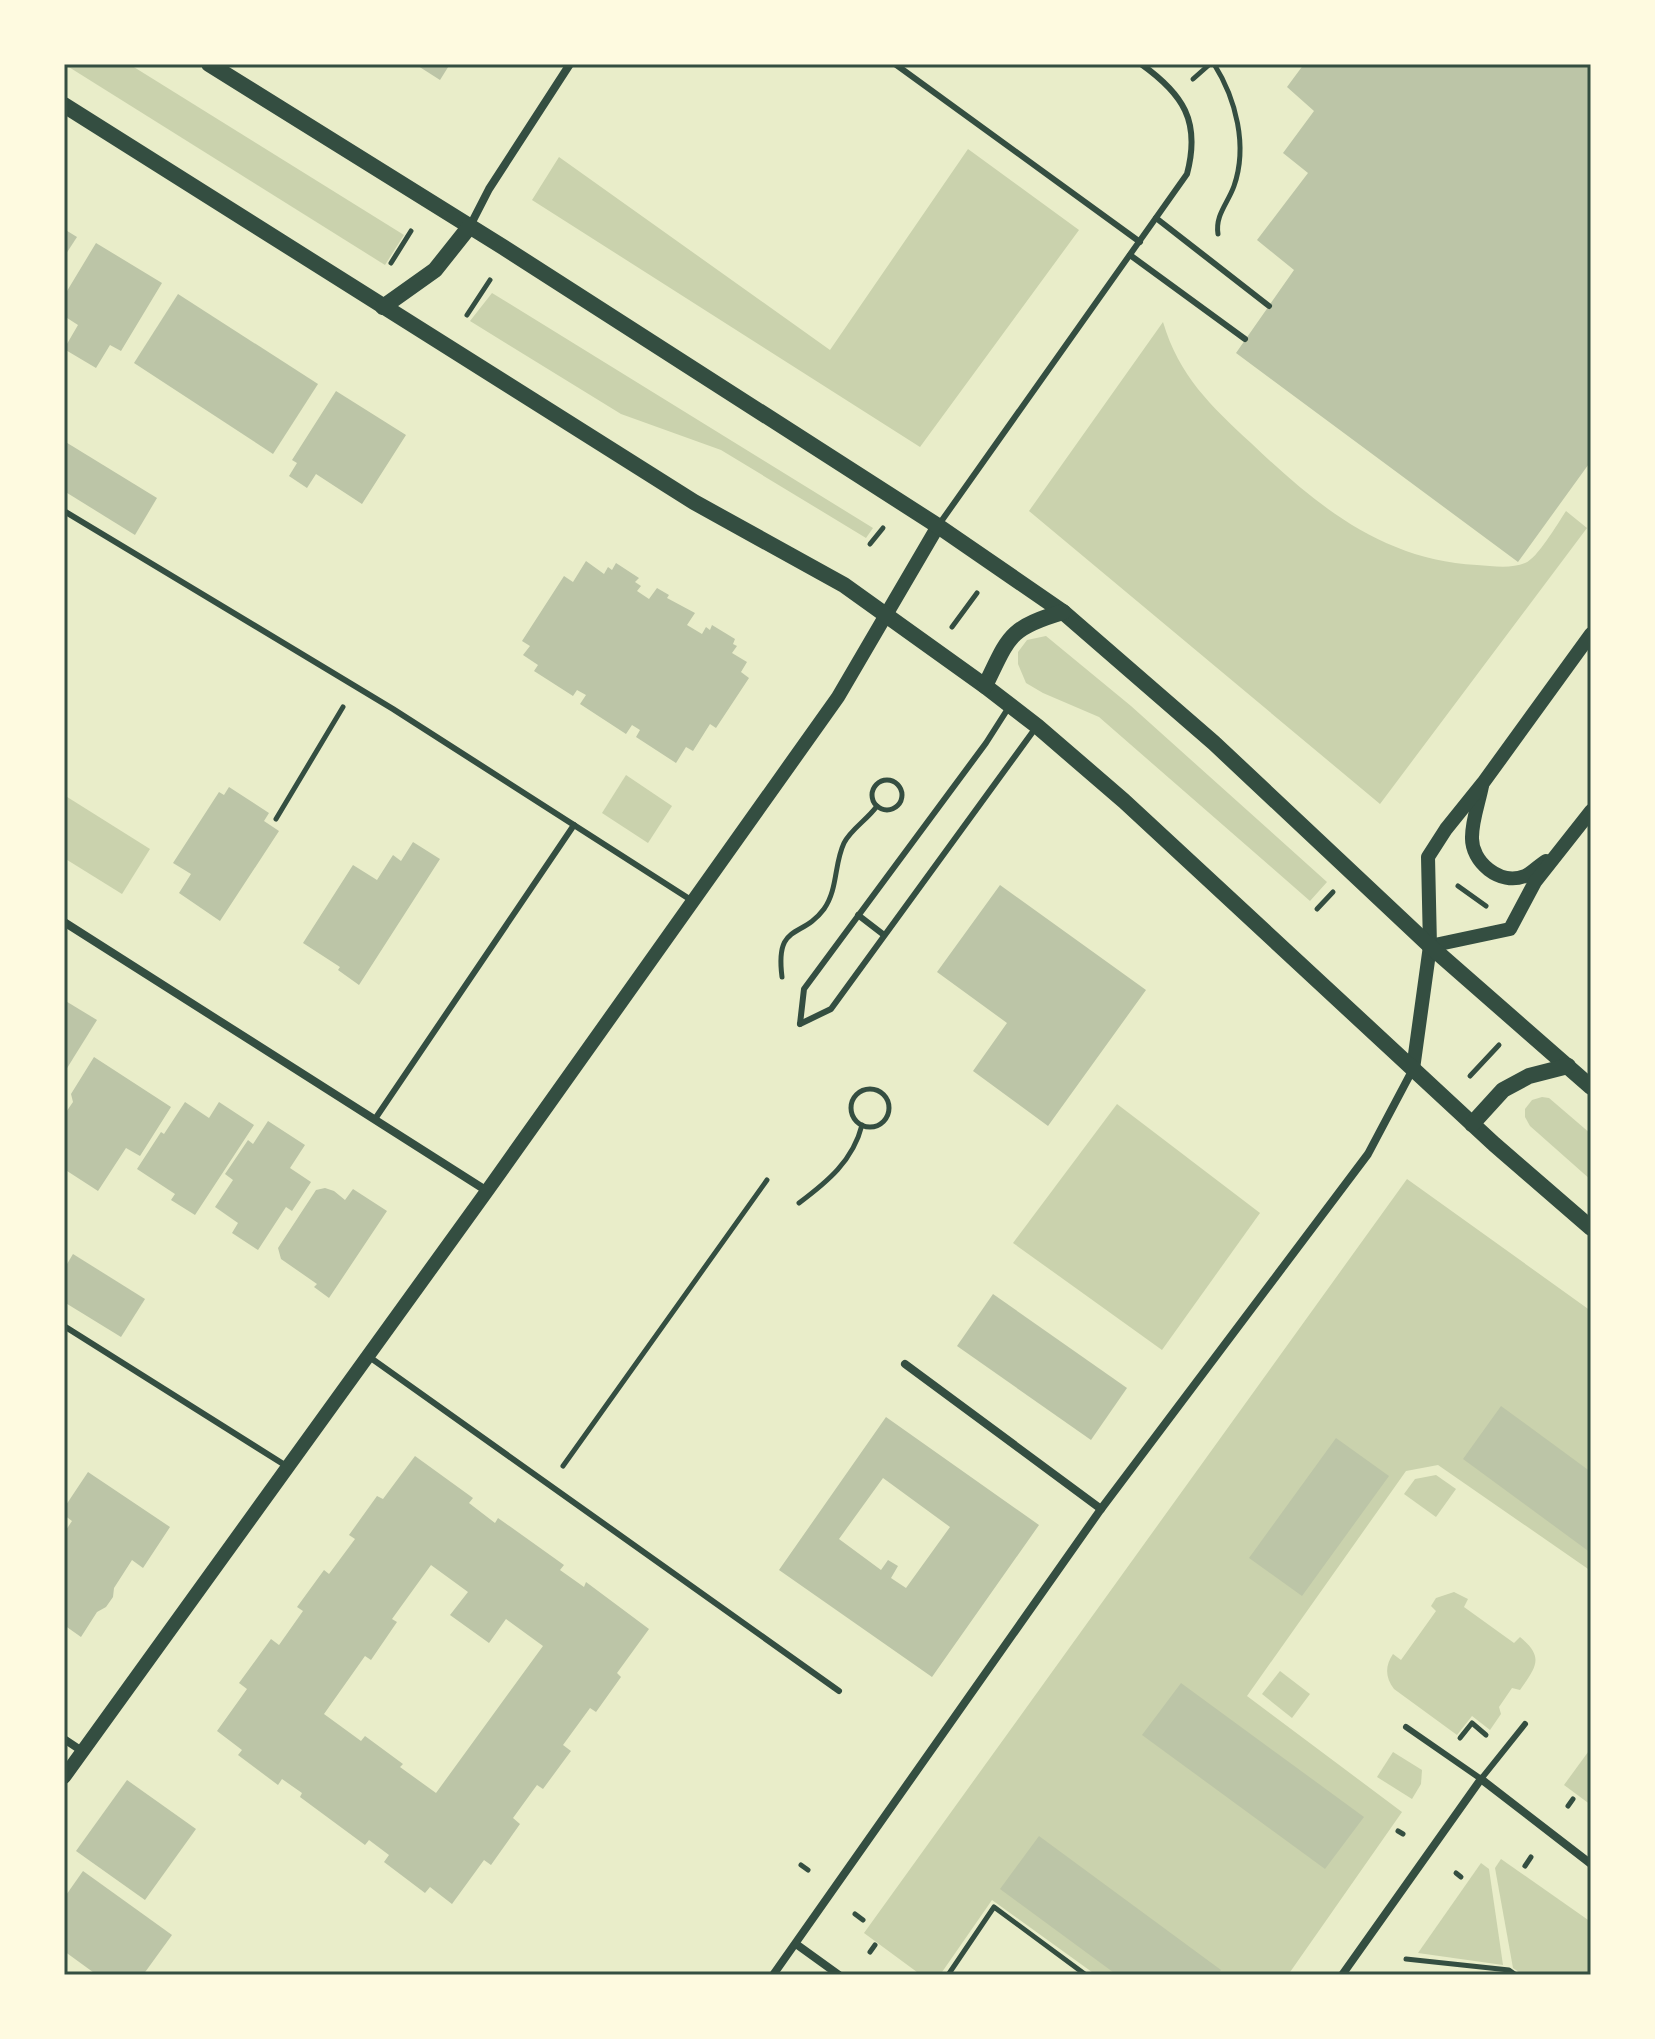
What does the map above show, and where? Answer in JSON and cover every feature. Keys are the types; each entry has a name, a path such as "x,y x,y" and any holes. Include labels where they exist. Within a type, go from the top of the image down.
{"main road":[{"path":"209,64 470,226 938,526 1063,612 1214,743 1430,946 1591,1087"},
{"path":"64,105 694,502 844,585 985,686 1037,726 1135,811 1472,1124 1591,1228"},
{"path":"383,307 435,270 470,226"},
{"path":"985,686 1007,641 1029,622 1063,612"},
{"path":"1472,1124 1503,1090 1529,1076 1568,1066"}],"street":[{"path":"470,226 489,189 570,64"},
{"path":"64,1777 487,1191 838,697 938,526"},
{"path":"773,1975 1101,1509 1368,1154 1413,1069 1430,946 1428,857 1591,634"},
{"path":"1483,783 1472,836 1474,854 1481,863 1501,877 1524,877 1556,853"},
{"path":"1430,946 1510,929 1535,882 1591,811"},
{"path":"64,922 487,1191"},
{"path":"905,1364 1101,1509"},
{"path":"64,1739 82,1751"},
{"path":"1342,1975 1481,1779 1591,1864"},
{"path":"796,1944 839,1975"}],"lane":[{"path":"895,64 1140,242"},
{"path":"938,526 1187,174 1193,150 1191,125 1181,102 1165,82 1141,64"},
{"path":"1156,218 1269,306"},
{"path":"1130,255 1245,339"},
{"path":"64,511 356,686 691,900"},
{"path":"800,1024 804,989 986,743 1010,705"},
{"path":"800,1024 831,1009 1037,726"},
{"path":"375,1119 574,825"},
{"path":"858,915 884,935"},
{"path":"64,1326 288,1467"},
{"path":"368,1356 839,1691"},
{"path":"1406,1727 1481,1779 1525,1724"}],"path":[{"path":"1214,64 1224,80 1239,130 1239,161 1233,186 1216,224 1218,236"},
{"path":"390,264 411,231"},
{"path":"467,315 490,280"},
{"path":"870,544 883,528"},
{"path":"952,627 977,593"},
{"path":"276,819 356,686"},
{"path":"887,779 896,783 902,796 898,805 891,810 877,806 872,797 874,787 887,779"},
{"path":"800,1024 781,975 783,944 788,935 823,910 836,880 839,856 845,842 877,806"},
{"path":"1317,909 1334,892"},
{"path":"1470,1076 1499,1045"},
{"path":"862,1091 879,1092 887,1101 888,1114 875,1127 862,1125 851,1111 854,1099 862,1091"},
{"path":"799,1203 824,1185 844,1164 853,1151 862,1125"},
{"path":"550,1483 767,1180"},
{"path":"1459,1740 1472,1723 1487,1736"},
{"path":"1568,1806 1573,1799"},
{"path":"1525,1866 1531,1857"},
{"path":"801,1865 808,1870"},
{"path":"948,1975 994,1907 1086,1975"},
{"path":"855,1914 863,1920"},
{"path":"870,1952 875,1945"},
{"path":"1406,1959 1509,1970 1516,1975"}],"green space":[{"path":"64,64 129,64 404,235 385,265"},
{"path":"968,149 1079,230 920,447 532,200 559,157 830,350"},
{"path":"492,293 873,528 866,538 721,450 621,414 470,321"},
{"path":"1163,322 1187,374 1223,416 1300,488 1326,508 1381,541 1443,561 1508,567 1530,560 1566,511 1587,528 1380,804 1029,511"},
{"path":"1046,636 1131,706 1327,882 1310,901 1099,717 1026,683 1018,664 1018,652 1027,640"},
{"path":"626,775 672,806 648,843 602,813"},
{"path":"64,795 150,849 122,894 64,858"},
{"path":"1549,1098 1591,1134 1591,1180 1530,1126 1525,1109 1532,1100"},
{"path":"1117,1104 1260,1213 1162,1350 1013,1243"},
{"path":"1407,1179 1591,1311 1591,1571 1438,1465 1406,1471 1247,1696 1402,1812 1288,1975 1096,1975 992,1900 940,1975 921,1975 864,1933"},
{"path":"1436,1475 1456,1489 1436,1517 1404,1494 1415,1479"},
{"path":"1454,1592 1468,1599 1464,1607 1514,1643 1520,1637 1535,1656 1531,1674 1520,1690 1512,1688 1499,1707 1501,1714 1490,1730 1472,1716 1457,1735 1394,1689 1387,1672 1393,1654 1401,1660 1436,1611 1431,1606 1436,1598"},
{"path":"1280,1671 1310,1694 1292,1718 1262,1694"},
{"path":"1591,1748 1591,1805 1564,1785"},
{"path":"1393,1752 1422,1770 1421,1784 1412,1799 1377,1777"},
{"path":"1501,1859 1591,1922 1591,1975 1523,1975 1513,1968 1495,1868"},
{"path":"1481,1863 1489,1869 1503,1965 1418,1953"}],"building":[{"path":"415,64 450,64 440,80"},
{"path":"1304,64 1591,64 1591,461 1518,562 1236,353 1294,270 1257,240 1308,173 1283,153 1314,111 1287,87"},
{"path":"64,229 77,237 64,257"},
{"path":"96,243 162,283 121,351 110,345 96,368 64,349 78,325 64,316 64,296"},
{"path":"178,294 318,384 273,454 134,363"},
{"path":"336,391 406,435 362,504 316,474 307,488 289,476 297,463 292,460"},
{"path":"64,441 157,498 135,535 64,491"},
{"path":"586,561 604,574 608,567 612,570 616,563 639,578 635,582 641,586 637,591 649,599 657,588 669,595 667,598 695,613 687,625 702,634 706,627 710,630 712,625 735,639 733,644 737,646 732,653 747,662 741,672 749,678 716,728 710,724 693,751 686,747 676,763 636,737 640,730 632,725 626,734 580,704 586,695 577,690 573,696 534,671 538,665 523,655 530,646 522,641 564,576 573,582"},
{"path":"229,787 269,813 264,821 279,831 220,921 179,893 191,874 173,863 219,792 224,795"},
{"path":"413,842 440,859 359,985 338,970 340,967 303,943 353,865 377,880 393,855 401,861"},
{"path":"1000,885 1146,990 1048,1126 973,1071 1007,1023 937,972"},
{"path":"64,1000 97,1020 64,1073"},
{"path":"94,1057 171,1107 140,1156 126,1148 98,1191 64,1169 64,1115 73,1102 71,1094"},
{"path":"185,1102 209,1118 219,1102 254,1125 195,1215 171,1200 175,1194 137,1169"},
{"path":"268,1121 305,1145 290,1168 311,1182 292,1211 286,1207 258,1250 232,1233 238,1223 215,1207 233,1180 225,1174 248,1140 253,1144"},
{"path":"325,1188 345,1200 353,1189 387,1211 329,1298 314,1287 317,1284 281,1259 278,1248 316,1190"},
{"path":"73,1254 145,1299 121,1337 64,1302 64,1269"},
{"path":"993,1294 1127,1388 1091,1440 957,1346"},
{"path":"1501,1406 1591,1472 1591,1553 1463,1459"},
{"path":"886,1417 1039,1525 932,1677 779,1570","holes":["883,1478 950,1527 906,1588 891,1578 898,1566 888,1560 881,1570 839,1539"]},
{"path":"1336,1438 1389,1476 1302,1596 1249,1558"},
{"path":"415,1456 473,1498 469,1503 495,1523 498,1518 564,1565 560,1570 584,1587 586,1582 649,1629 617,1673 621,1677 596,1712 590,1708 563,1745 571,1751 543,1789 537,1785 513,1818 520,1824 491,1865 484,1860 452,1904 430,1887 425,1893 384,1862 389,1855 369,1840 365,1845 300,1797 302,1793 282,1779 278,1785 238,1755 242,1750 217,1731 247,1689 239,1683 271,1639 279,1645 303,1611 297,1607 324,1570 329,1574 355,1539 349,1535 377,1496 383,1499","holes":["431,1565 468,1592 450,1615 489,1643 506,1619 543,1646 436,1793 365,1736 361,1741 324,1714 365,1656 371,1660 397,1622 392,1619"]},
{"path":"88,1472 170,1527 143,1568 132,1560 114,1588 113,1597 106,1607 97,1612 81,1637 64,1625 64,1533 72,1521 64,1515 64,1508"},
{"path":"1181,1683 1364,1817 1325,1869 1142,1735"},
{"path":"127,1780 196,1829 145,1900 76,1851"},
{"path":"1039,1836 1221,1970 1218,1975 1117,1975 1000,1889"},
{"path":"83,1871 172,1935 143,1975 97,1975 64,1951 64,1898"}]}
